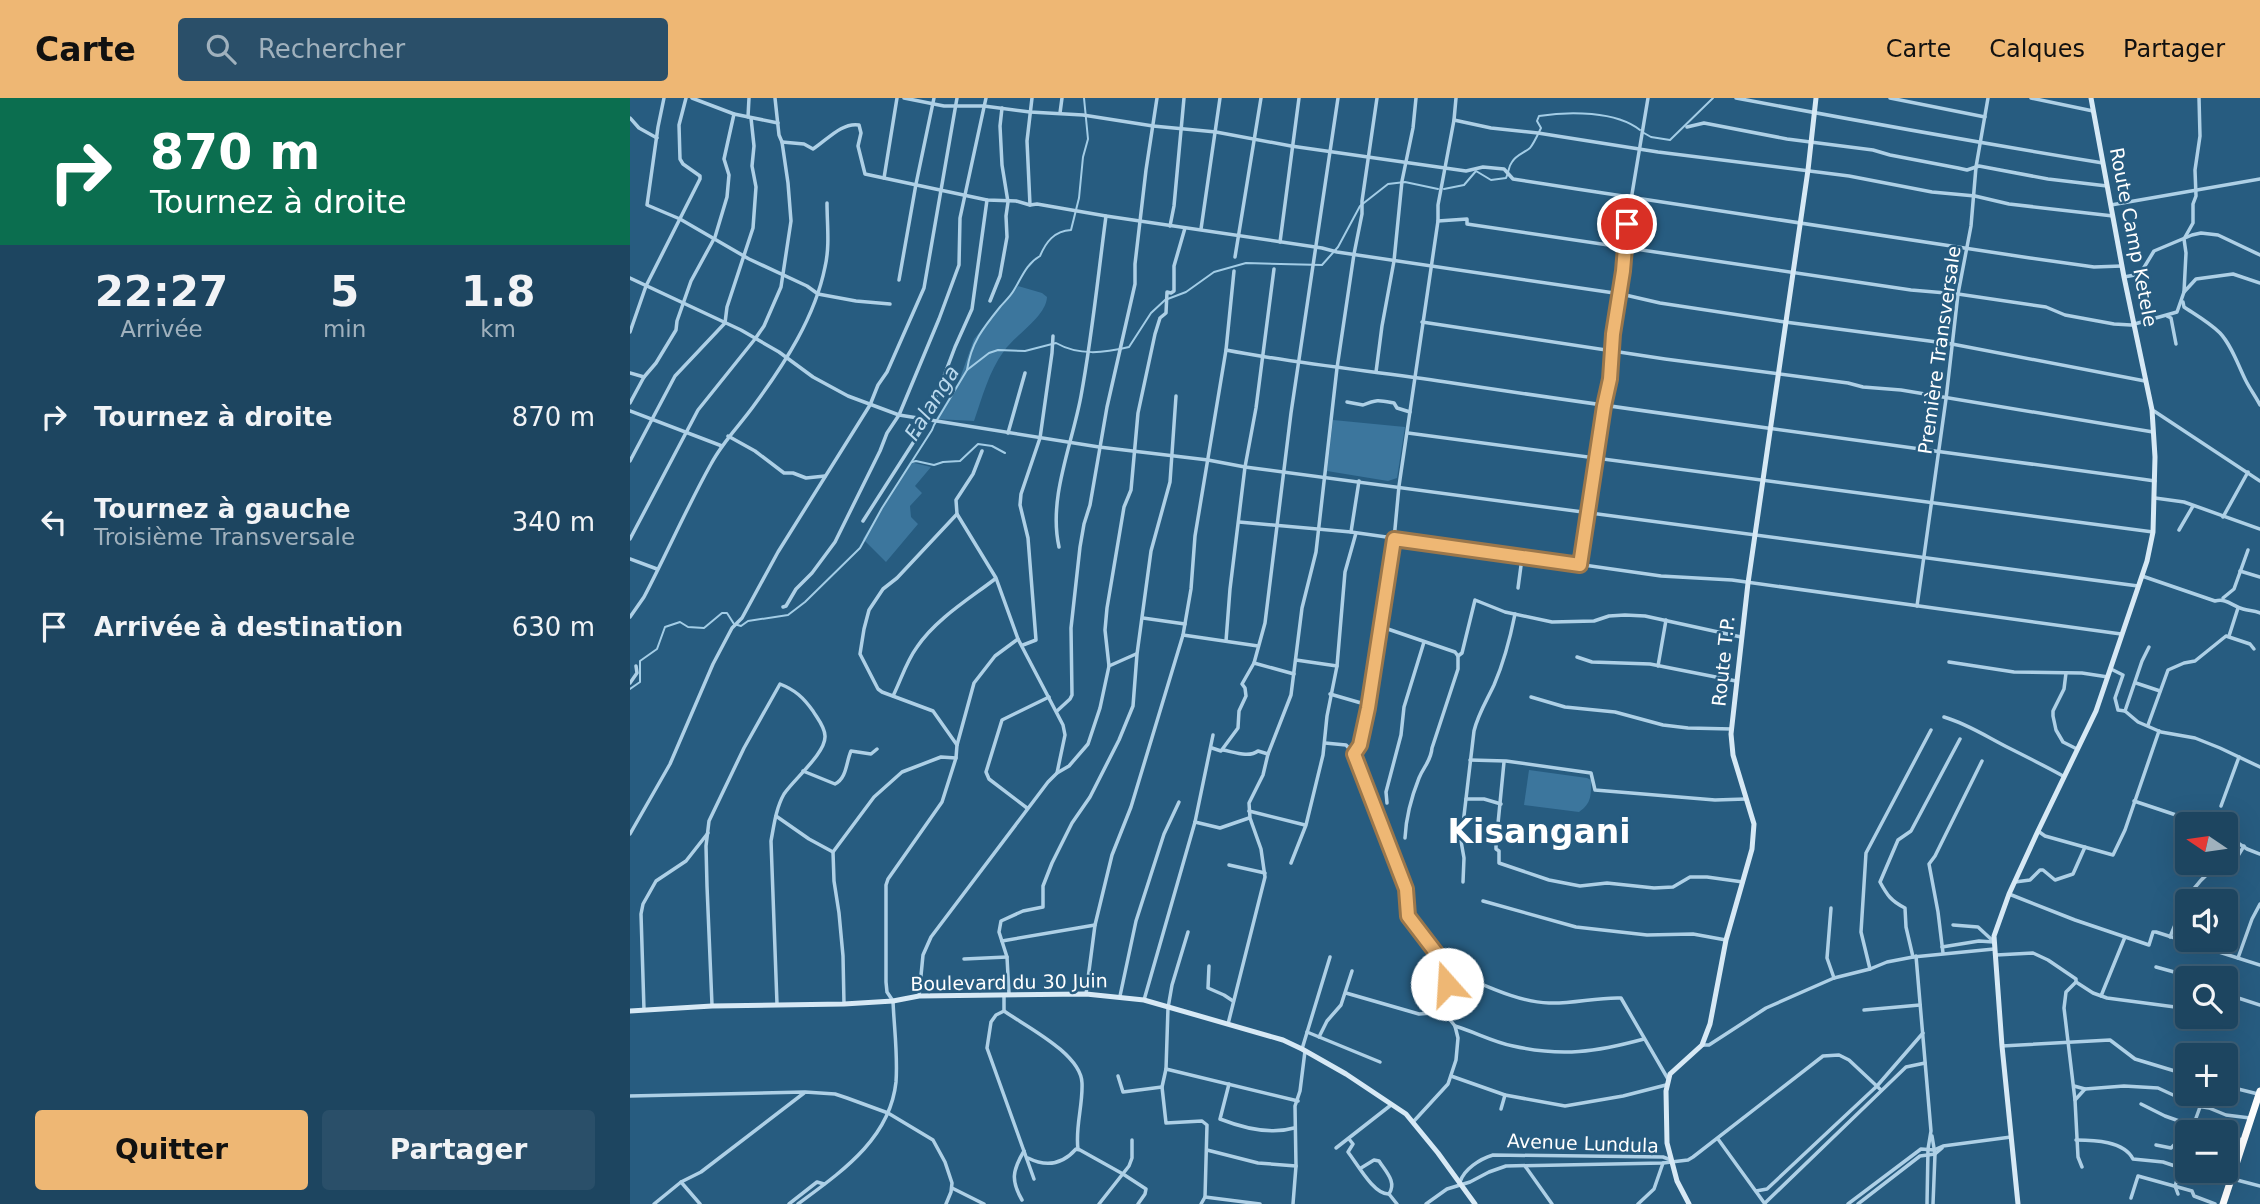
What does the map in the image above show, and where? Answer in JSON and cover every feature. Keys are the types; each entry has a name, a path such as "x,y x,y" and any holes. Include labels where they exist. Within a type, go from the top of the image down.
{"highway":[{"path":"2238,1154 2259,1092"},
{"path":"2223,1204 2229,1183"}],"street":[{"path":"664,98 648,205 680,219 818,294 856,302 890,304"},
{"path":"630,332 638,302 700,178 680,159 679,125 685,98"},
{"path":"692,98 734,114 778,123"},
{"path":"630,461 680,368 725,323 727,307 753,228 757,187 752,166 754,146 749,98"},
{"path":"630,539 710,393 755,339 772,309 784,277 791,221 789,183 775,98"},
{"path":"630,834 670,764 713,664 732,628 742,618 778,552 870,405 887,372 924,288 957,98"},
{"path":"783,607 835,542 887,433 899,415 939,319 959,265 960,218 986,98"},
{"path":"1030,205 1027,152 1032,98"},
{"path":"1060,113 1062,98"},
{"path":"1056,711 1072,695 1071,628 1076,578 1099,447 1135,284 1146,170 1157,98"},
{"path":"1170,226 1184,98"},
{"path":"1201,229 1220,98"},
{"path":"1235,257 1261,98"},
{"path":"1280,242 1298,98"},
{"path":"1221,751 1238,728 1239,710 1246,696 1245,688 1241,684 1254,663 1265,623 1284,471 1338,98"},
{"path":"1228,1024 1266,873 1250,818 1249,803 1285,714 1294,674 1302,608 1314,566 1337,368 1362,214 1377,98"},
{"path":"1376,372 1416,98"},
{"path":"1354,754 1360,745 1368,705 1394,539 1440,192 1456,98"},
{"path":"1580,565 1610,379 1611,350 1621,294 1627,224 1648,98"},
{"path":"1736,98 2103,163"},
{"name":"Route T.P.","path":"1702,1045 1710,1024 1726,940 1752,849 1754,824 1733,755 1732,729 1748,583 1816,98"},
{"path":"1890,98 1985,117"},
{"name":"Première Transversale","path":"1917,606 1958,294 1988,98"},
{"path":"2031,98 2093,111"},
{"name":"Route Camp Ketele","path":"1994,948 1997,923 2009,894 2096,711 2142,576 2153,532 2155,481 2152,410 2091,98"},
{"path":"1438,221 1467,219 1467,224 1911,290 2046,307 2065,315 2114,324 2135,324 2178,312 2183,302 2186,253 2184,239 2193,221 2196,196 2195,170 2200,136 2199,98"},
{"path":"884,178 899,99 934,101 1181,127 1446,169 1504,169 1513,179 2094,267 2122,266"},
{"path":"899,280 934,101"},
{"path":"990,301 1000,276 1007,246 1008,202 1000,126 1002,107"},
{"path":"630,403 676,330 691,281 713,239 727,197 729,175 724,159 734,114"},
{"path":"630,120 657,138"},
{"path":"1454,120 1491,128 1808,170 1932,192 2113,216"},
{"path":"1687,127 1704,122 1787,139 1873,150 1968,170 1976,167 2077,184 2107,186"},
{"path":"782,142 804,144 813,149 848,124 859,125 861,133 858,146 864,173 987,200 1037,204 1621,294 1660,303 1952,344 2147,381"},
{"path":"2111,205 2260,179"},
{"path":"863,521 929,421 972,309 987,200"},
{"path":"630,618 644,597 722,446 754,407 787,358 818,294 828,244 827,203"},
{"path":"1059,547 1055,530 1057,508 1082,395 1106,216"},
{"path":"919,996 923,955 931,937 1048,782 1069,766 1091,739 1109,666 1105,630 1107,608 1124,507 1131,490 1138,413 1155,334 1160,318 1166,313 1167,292 1174,290 1174,266 1185,228"},
{"path":"2124,277 2139,275 2154,251 2202,233 2218,235 2260,255"},
{"path":"1226,641 1245,467 1256,408 1274,269"},
{"path":"1086,994 1096,925 1112,855 1131,807 1183,635 1191,589 1195,536 1226,350 1234,271"},
{"path":"2184,292 2196,279 2233,274 2260,283"},
{"path":"630,278 755,339 813,377 870,405 899,415 1070,443 2138,586"},
{"path":"2183,302 2184,307 2216,330 2228,343 2260,405"},
{"path":"2165,315 2171,318 2176,344"},
{"path":"1422,321 1863,387 1901,390 2153,432"},
{"path":"1023,645 1036,640 1028,538 1020,505 1021,494 1040,438 1053,342"},
{"path":"1226,350 1604,406 2155,481"},
{"path":"630,373 644,377"},
{"path":"1008,433 1025,373"},
{"path":"1004,1011 1007,957 999,932 1001,921 1024,911 1043,907 1043,886 1056,854 1072,823 1090,797 1133,706 1137,653 1151,551 1168,493 1176,396"},
{"path":"1347,402 1363,405 1378,399 1394,402 1397,408 1410,412"},
{"path":"2152,410 2260,481"},
{"path":"630,411 722,446"},
{"path":"1408,433 2153,532"},
{"path":"728,436 755,451 784,473 806,478 825,476"},
{"path":"982,451 973,474 956,500 957,514 996,578 1018,639 1056,711 1065,735 1057,773"},
{"path":"2223,517 2248,472"},
{"path":"1291,863 1306,825 1325,743 1359,481"},
{"path":"2154,498 2174,500 2260,529"},
{"path":"2179,530 2193,506"},
{"path":"957,514 901,574 883,589 869,610 860,654 878,689 933,710 957,745"},
{"path":"1239,522 1320,528 1661,576 1732,580 2121,634"},
{"path":"2142,576 2215,601 2232,591 2248,550"},
{"path":"1518,588 1522,558"},
{"path":"630,559 657,569"},
{"path":"2240,571 2260,578"},
{"path":"893,696 919,643 950,614 996,578"},
{"path":"2221,599 2260,613"},
{"path":"1458,656 1462,653 1475,600 1515,614 1562,623 1625,615 1666,620 1741,637"},
{"path":"2229,636 2238,607"},
{"path":"1462,882 1464,858 1461,841 1465,799 1478,717 1499,674 1510,642 1515,614"},
{"path":"1143,618 1185,624"},
{"path":"1658,666 1666,620"},
{"path":"1379,626 1455,652 1458,656 1458,669 1432,748 1432,758 1421,774 1411,798 1405,838"},
{"path":"1183,635 1258,646"},
{"path":"2148,725 2168,670 2195,661 2221,639 2229,636 2250,644 2254,649"},
{"path":"798,1204 863,1152 879,1131 888,1113 896,1078 893,1001 887,992 886,982 886,886 938,810 946,792 974,683 995,656 1018,639"},
{"path":"1387,803 1386,792 1402,730 1404,707 1424,642"},
{"path":"2126,711 2149,647"},
{"path":"1109,666 1137,653"},
{"path":"1577,657 1589,662 1658,666 1737,681"},
{"path":"1296,660 1337,666"},
{"path":"1949,662 2014,671 2108,677"},
{"path":"1254,663 1294,674"},
{"path":"630,683 637,673 636,666"},
{"path":"2111,669 2123,675 2115,698 2118,710 2126,711 2138,722 2159,731 2195,738 2260,767"},
{"path":"2066,673 2064,689 2053,716 2056,730 2063,742 2077,749"},
{"path":"2135,683 2160,691"},
{"path":"712,1006 706,846 712,813 780,684 805,699 823,727 825,736 821,750 786,791 776,815 770,855 778,1006"},
{"path":"1330,694 1368,705"},
{"path":"1027,809 989,779 987,769 1002,720 1049,697"},
{"path":"1531,697 1688,729 1732,729"},
{"path":"1944,717 1965,723 1977,732 2063,776"},
{"path":"1870,969 1861,932 1866,853 1931,730"},
{"path":"2038,831 2045,836 2113,855 2126,830 2159,731"},
{"path":"1144,1000 1195,822 1213,735"},
{"path":"1933,1204 1935,1152 1915,956 1906,927 1905,908 1887,896 1880,882 1898,839 1911,831 1960,739"},
{"path":"1325,743 1346,746 1354,754 1406,889 1408,916 1450,971 1527,1000 1576,1003 1621,998 1668,1082"},
{"path":"1212,748 1246,754 1258,751 1268,754"},
{"path":"803,771 835,784 840,782 843,776 851,751 872,754 877,749"},
{"path":"844,1004 843,956 833,852 874,797 902,772 941,757 956,758"},
{"path":"2221,806 2239,757"},
{"path":"1470,760 1591,773 1595,790 1715,800 1746,799"},
{"path":"1943,953 1929,864 1982,761"},
{"path":"1504,762 1496,849 1499,851 1499,863 1506,867 1580,886 1607,883 1673,887 1690,877 1743,882"},
{"path":"1465,799 1484,799 1501,804"},
{"path":"2134,801 2175,815"},
{"path":"1120,996 1136,920 1164,834 1179,802"},
{"path":"1249,811 1306,825"},
{"path":"776,815 798,832 833,852"},
{"path":"1195,822 1220,828 1250,818"},
{"path":"644,1010 643,904 656,881 686,861 709,832"},
{"path":"2238,842 2260,854"},
{"path":"2170,937 2182,906 2197,883 2217,866 2226,867 2231,860 2236,859 2244,846"},
{"path":"2015,882 2030,880 2040,870 2055,880 2073,874 2085,847"},
{"path":"1229,865 1266,873"},
{"path":"2009,894 2149,945 2153,932 2260,965"},
{"path":"1483,901 1576,928 1647,936 1693,934 1726,940"},
{"path":"2238,958 2260,904"},
{"path":"1831,908 1827,958 1834,978"},
{"path":"1002,942 1096,925"},
{"path":"1953,925 1978,927 1994,948 2018,1204"},
{"path":"1188,932 1168,1008 1166,1069 1162,1087 1167,1123 1204,1121 1206,1125 1205,1197 1201,1204"},
{"path":"2101,996 2125,937"},
{"path":"1942,947 1979,941 1994,948"},
{"path":"1689,1204 1677,1181 1667,1143 1666,1091 1674,1069 1702,1045 1709,1045 1766,1008 1834,978 1915,956 1994,948 2033,953 2048,960 2076,979 2076,982 2101,996 2175,1007"},
{"path":"964,959 1007,957"},
{"path":"1293,1204 1296,1166 1295,1106 1298,1101 1307,1032 1330,957"},
{"path":"1209,966 1208,989 1233,1001"},
{"path":"2156,967 2175,972"},
{"path":"1318,1037 1327,1021 1341,1006 1352,971"},
{"path":"1450,971 1446,990 1447,1016 1451,1023 1511,1046 1584,1053 1644,1039"},
{"path":"2076,982 2068,989 2064,999 2075,1100 2076,1140 2082,1167"},
{"path":"1346,993 1419,1014 1447,1016"},
{"name":"Boulevard du 30 Juin","path":"630,1011 712,1006 844,1004 893,1001 919,996 1007,994 1086,994 1144,1000 1283,1040 1393,1104 1414,1121 1475,1204"},
{"path":"2238,998 2260,1005"},
{"path":"1864,1010 1920,1005"},
{"path":"1004,1011 1077,1065 1082,1082 1077,1128 1078,1149"},
{"path":"1004,1011 996,1015 991,1022 987,1048 1034,1179"},
{"path":"1414,1121 1448,1084 1457,1050 1455,1026"},
{"path":"1307,1032 1380,1062"},
{"path":"1756,1191 1767,1189 1877,1086 1923,1033"},
{"path":"2002,1046 2110,1040 2135,1059 2175,1071"},
{"path":"1671,1160 1688,1160 1823,1056 1839,1055 1849,1060 1881,1090"},
{"path":"1718,1139 1765,1204 1906,1067 1925,1063"},
{"path":"1166,1069 1298,1101"},
{"path":"1118,1076 1123,1091 1162,1087"},
{"path":"1451,1076 1505,1095 1565,1106 1623,1096 1668,1082"},
{"path":"1229,1084 1220,1119 1256,1129 1286,1131 1296,1128"},
{"path":"2073,1085 2085,1089 2124,1086 2158,1088 2200,1107 2226,1115 2250,1118"},
{"path":"2238,1088 2259,1092"},
{"path":"2075,1100 2085,1089"},
{"path":"654,1204 681,1182 701,1172 805,1092"},
{"path":"630,1096 805,1092 835,1094 888,1113 933,1140 945,1162 952,1188 946,1204"},
{"path":"1501,1109 1505,1095"},
{"path":"1336,1148 1393,1104"},
{"path":"2141,1104 2177,1120"},
{"path":"2195,1120 2200,1107"},
{"path":"1927,1204 1931,1131"},
{"path":"1848,1204 1921,1149 1935,1152 1943,1146 2011,1137"},
{"path":"1349,1139 1353,1144 1348,1152 1374,1188 1383,1195 1389,1194 1393,1188 1392,1183 1379,1161 1374,1160 1361,1168"},
{"path":"2238,1139 2242,1140"},
{"path":"1102,1203 1124,1174 1132,1158 1132,1140"},
{"path":"2076,1140 2096,1140 2126,1150 2133,1159 2163,1162 2175,1167"},
{"path":"2156,1145 2171,1148 2175,1144"},
{"path":"1025,1154 1042,1164 1061,1162 1078,1149"},
{"path":"1078,1149 1146,1189 1141,1203"},
{"path":"1207,1150 1258,1163 1296,1166"},
{"path":"1858,1204 1928,1152"},
{"path":"1022,1200 1015,1188 1015,1176 1016,1165 1025,1154"},
{"name":"Avenue Lundula","path":"1459,1184 1463,1174 1480,1160 1493,1155 1663,1157 1671,1160"},
{"name":"Avenue Lundula","path":"1426,1204 1447,1189 1470,1182 1499,1167 1662,1163 1671,1160"},
{"path":"1638,1204 1654,1189 1662,1163"},
{"path":"1792,1165 1796,1173"},
{"path":"1525,1166 1552,1204"},
{"path":"2131,1199 2138,1176 2192,1191 2194,1196 2215,1204"},
{"path":"681,1182 700,1204"},
{"path":"789,1204 817,1182 824,1184"},
{"path":"2238,1182 2260,1186"},
{"path":"2176,1183 2178,1194"},
{"path":"952,1188 984,1204"},
{"path":"1389,1194 1396,1204"},
{"path":"1205,1197 1260,1204"}],"shaded area":[{"path":"1018,286 1042,293 1047,297 1045,304 1036,319 1009,345 994,367 974,421 936,419 959,381 974,339"},
{"path":"1333,420 1405,427 1397,478 1388,481 1327,471"},
{"path":"910,462 931,467 915,486 922,493 910,506 911,517 918,524 886,562 863,539"},
{"path":"1529,770 1591,780 1589,802 1579,812 1524,805"}],"waterway":[{"path":"967,370 971,352 979,336 1028,267 1040,256 1051,238 1071,230 1088,139 1084,98"},
{"name":"Falanga","path":"1644,133 1670,140 1713,98"},
{"name":"Falanga","path":"1444,189 1464,185 1476,171 1491,180 1506,178 1514,160 1530,148 1536,138 1541,128 1537,121 1539,116 1592,114 1618,119 1640,130"},
{"name":"Falanga","path":"630,689 640,682 640,661 657,649 665,627 680,622 688,627 704,628 722,613 727,613 734,624 741,626 748,621 788,615 805,602 860,548 967,370 989,353 998,350 1025,351 1056,343 1074,350 1092,352 1129,347 1151,313 1165,300 1186,292 1214,272 1246,263 1322,265 1338,247 1360,206 1388,184 1405,182 1438,189"},
{"path":"912,462 934,465 960,461 978,444 992,446 1005,453"}],"district":[{"name":"Kisangani","path":"1539,831"}],"route":[{"path":"1447,984 1450,971 1408,916 1406,889 1354,754 1360,745 1368,708 1394,539 1580,565 1610,379 1611,350 1621,294 1627,224"}]}
